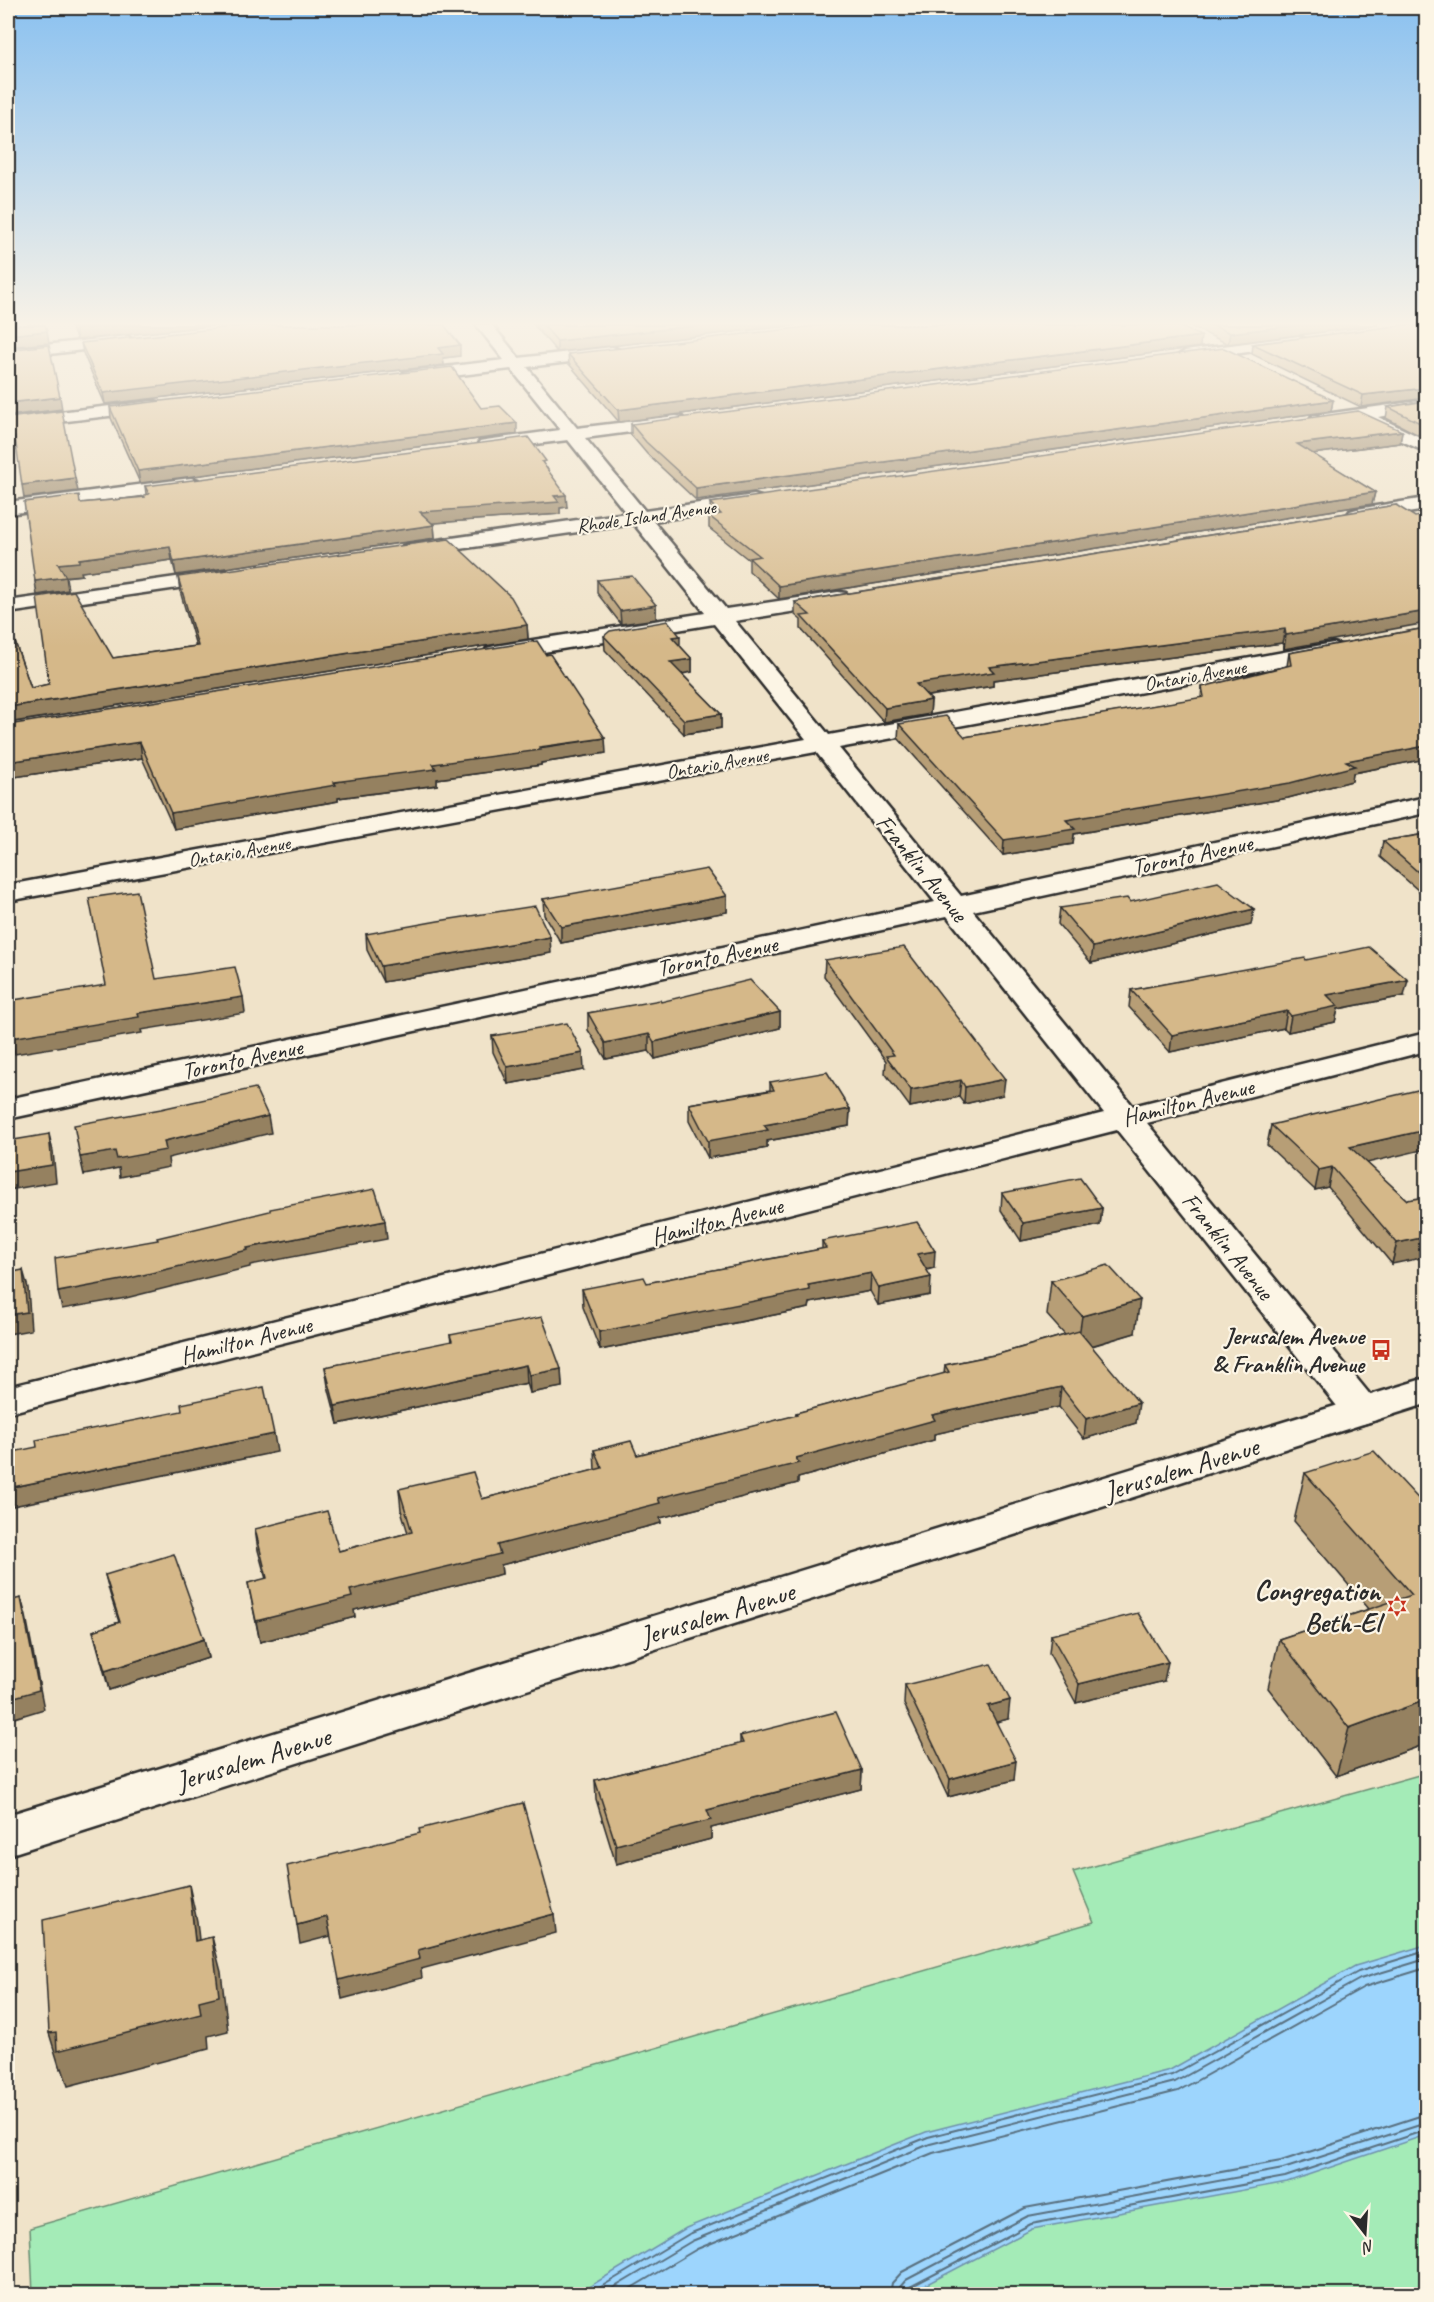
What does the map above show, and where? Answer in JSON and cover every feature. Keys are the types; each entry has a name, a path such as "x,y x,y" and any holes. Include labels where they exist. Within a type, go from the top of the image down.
{"street":[{"path":"467,448 585,432"},
{"path":"1396,432 1426,447"},
{"name":"Franklin Avenue","path":"573,434 719,618 1362,1411"},
{"path":"8,508 208,482"},
{"name":"Rhode Island Avenue","path":"393,552 769,499"},
{"path":"1332,519 1426,504"},
{"path":"8,607 241,574"},
{"path":"474,657 861,595"},
{"name":"Ontario Avenue","path":"8,893 1357,645"},
{"name":"Toronto Avenue","path":"8,1109 1426,805"},
{"name":"Hamilton Avenue","path":"8,1400 1426,1042"},
{"name":"Jerusalem Avenue","path":"8,1835 1426,1391"}],"green space":[{"path":"1426,1773 1426,2294 33,2294 30,2228 1094,1922 1073,1872"}],"water":[{"path":"1426,1945 1426,2135 1287,2182 1032,2229 908,2294 577,2294 686,2228 926,2132 1170,2070 1355,1966"}],"building":[{"path":"8,432 66,432 75,478 22,485 15,437 8,438"},
{"path":"121,432 443,432 138,471"},
{"path":"638,432 1098,432 696,488"},
{"path":"1207,432 1390,432 1297,444 1375,492 779,586 749,558 760,556 709,516 721,514 710,503"},
{"path":"528,437 546,461 542,462 566,495 554,496 559,502 420,512 434,525 174,562 170,547 79,559 79,562 58,564 66,577 35,581 24,502 79,495 80,503 145,497 144,495 149,494 145,486"},
{"path":"1396,505 1415,517 1426,515 1426,611 1286,635 1285,629 989,667 994,672 916,684 931,700 885,708 801,616 810,615 795,602"},
{"path":"449,539 511,597 527,625 8,707 8,622 31,688 49,684 37,597 74,591 113,658 198,646 178,577"},
{"path":"632,576 656,605 620,611 597,580"},
{"path":"668,621 680,636 672,637 692,659 670,662 721,714 684,720 604,636 610,631"},
{"path":"1426,628 1426,746 1346,761 1355,766 1290,783 1066,820 1075,829 1004,840 899,724 946,716 965,737 1204,697 1202,687 1291,665 1289,653"},
{"path":"537,641 546,655 550,654 605,738 539,747 541,750 433,764 436,769 334,782 336,785 171,813 140,742 8,762 8,725"},
{"path":"1426,834 1426,879 1383,841"},
{"path":"707,869 727,896 561,927 543,899"},
{"path":"1218,882 1254,909 1093,947 1060,908 1127,898 1130,902"},
{"path":"137,891 156,979 235,967 243,997 138,1013 139,1017 11,1038 8,1001 106,985 89,898"},
{"path":"535,906 550,937 381,966 366,934 438,921"},
{"path":"904,947 1005,1079 965,1087 961,1080 911,1090 886,1056 894,1055 825,960"},
{"path":"1369,947 1408,980 1327,995 1338,1006 1291,1016 1287,1011 1172,1035 1131,990 1305,958 1306,960"},
{"path":"750,980 780,1012 654,1042 649,1034 605,1043 588,1013 660,1000 661,1002"},
{"path":"567,1023 583,1053 507,1067 492,1036"},
{"path":"827,1072 850,1109 764,1125 768,1130 708,1141 689,1104 774,1090 770,1082"},
{"path":"255,1088 268,1116 164,1141 166,1150 117,1159 115,1151 80,1157 74,1125"},
{"path":"1426,1088 1426,1130 1350,1147 1407,1200 1426,1197 1426,1237 1397,1243 1332,1167 1319,1170 1271,1125"},
{"path":"49,1134 52,1165 8,1172 8,1141"},
{"path":"1080,1178 1102,1208 1023,1223 1002,1193"},
{"path":"375,1189 385,1221 247,1248 248,1250 122,1280 58,1292 55,1258 158,1240 157,1238 270,1211 270,1209"},
{"path":"917,1222 935,1251 917,1254 931,1277 879,1288 871,1273 808,1285 810,1290 599,1332 582,1289 644,1277 647,1283 826,1248 822,1241"},
{"path":"1108,1265 1140,1300 1082,1316 1051,1281"},
{"path":"23,1270 27,1312 8,1315 8,1273"},
{"path":"542,1317 561,1369 529,1375 526,1365 335,1406 325,1367 452,1341 450,1335"},
{"path":"1079,1331 1139,1403 1086,1419 1061,1387 932,1415 935,1420 796,1458 799,1463 658,1498 660,1503 497,1545 500,1554 350,1590 352,1597 256,1621 248,1583 267,1578 255,1529 327,1511 339,1551 412,1532 399,1489 473,1472 482,1499 602,1468 594,1450 631,1441 637,1455 797,1415 796,1413 949,1372 945,1365 999,1354"},
{"path":"264,1387 274,1434 8,1488 8,1453 37,1447 36,1440 182,1411 181,1404"},
{"path":"1374,1451 1426,1507 1426,1700 1349,1728 1279,1639 1412,1595 1305,1473"},
{"path":"174,1554 204,1639 105,1671 93,1631 120,1622 105,1575"},
{"path":"21,1598 39,1690 8,1699 8,1601"},
{"path":"1138,1613 1168,1662 1079,1684 1051,1635"},
{"path":"991,1664 1010,1700 988,1706 1016,1761 950,1779 905,1685"},
{"path":"836,1712 862,1770 707,1810 711,1820 616,1845 595,1780 743,1743 740,1736"},
{"path":"523,1803 554,1914 418,1950 420,1959 339,1980 327,1917 297,1925 287,1866 420,1833 419,1829"},
{"path":"189,1885 195,1941 212,1937 219,1996 199,2001 201,2014 57,2051 56,2032 49,2033 43,1920"}],"place":[{"name":"Jerusalem Avenue & Franklin Avenue","path":"1381,1350"},
{"name":"Congregation Beth-El","path":"1397,1606"}]}
